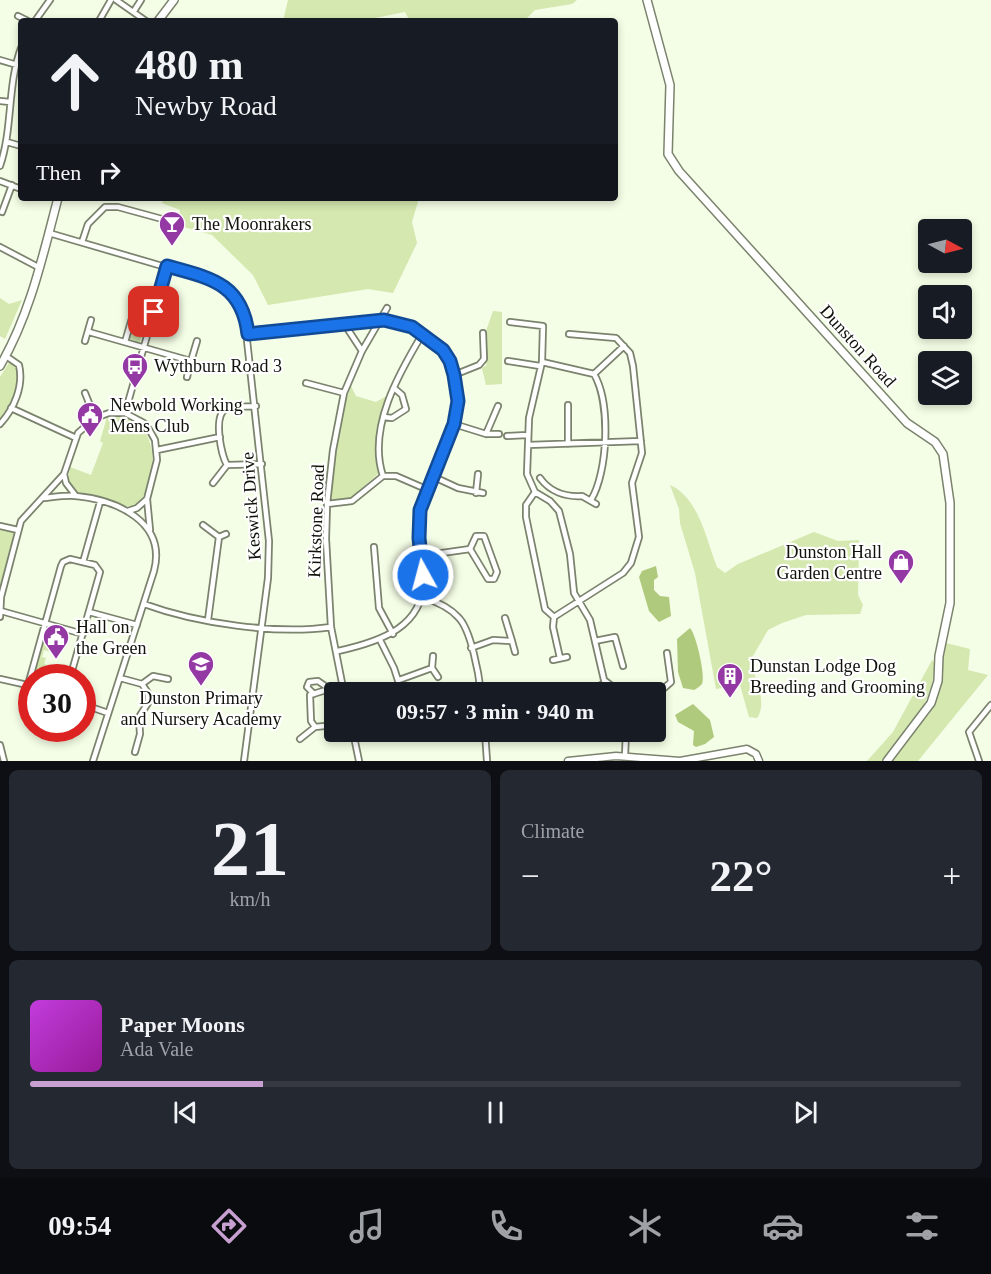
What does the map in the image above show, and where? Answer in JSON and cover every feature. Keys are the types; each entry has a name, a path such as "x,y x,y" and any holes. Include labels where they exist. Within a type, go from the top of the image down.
{"main road":[{"path":"160,18 174,0"},
{"name":"Dunston Road","path":"647,0 670,85 668,154 679,171 907,423 935,442 943,454 950,503 950,603 939,656 938,681 931,703 887,761"},
{"path":"0,366 20,327 57,201"}],"street":[{"path":"37,18 50,0"},
{"path":"101,18 111,0"},
{"path":"116,0 142,18"},
{"path":"134,11 141,0"},
{"path":"18,16 22,18"},
{"path":"0,60 16,65"},
{"path":"0,166 7,142 10,102 18,60"},
{"path":"0,101 10,102"},
{"path":"7,142 18,145"},
{"path":"0,181 18,188"},
{"path":"2,212 12,185"},
{"path":"138,213 141,205"},
{"path":"82,242 88,224 105,207 162,219"},
{"name":"Keswick Drive","path":"49,233 207,278 224,286 244,313 256,406 269,550 262,627 244,761"},
{"path":"0,247 39,268"},
{"path":"125,413 167,266"},
{"path":"125,342 132,318 146,295 149,292 159,294"},
{"name":"Kirkstone Road","path":"342,682 338,651 331,627 326,540 333,450 344,393 362,351 387,308"},
{"path":"85,341 91,320"},
{"path":"248,334 379,320 401,323 423,333 443,350 450,361 454,375 458,401 454,424 426,489 419,518 423,575 422,596 411,617 393,634 380,640 338,651"},
{"path":"510,322 543,326 541,364 527,435 527,474 535,492 550,501 559,511 570,554 572,583 590,620 606,682"},
{"path":"345,325 362,351"},
{"path":"89,332 191,361"},
{"path":"383,476 378,444 384,417 394,388 423,333"},
{"path":"454,375 479,365 484,359 483,333"},
{"path":"554,617 618,578 634,556 639,537 632,483 642,453 633,366 624,346 616,338 568,334"},
{"path":"187,377 197,341"},
{"path":"594,374 624,346"},
{"path":"0,424 11,408 22,377 19,365 6,356"},
{"path":"508,361 541,364 594,374"},
{"path":"591,500 602,472 603,444 603,393 594,374"},
{"path":"306,383 344,393"},
{"path":"384,417 392,418 406,409 402,395 394,388"},
{"path":"85,393 95,418"},
{"path":"568,405 568,444"},
{"path":"227,465 220,437 219,419 225,410 256,406"},
{"path":"486,434 498,406"},
{"path":"11,408 76,438"},
{"path":"0,617 2,611 0,597 18,530 27,511 44,498 64,474 76,438 86,424 109,413 125,413 144,423 150,431 157,450 157,460 147,499 150,530 157,550 156,561 93,761"},
{"path":"454,424 486,434 499,434"},
{"path":"507,436 527,435"},
{"path":"157,450 220,437"},
{"path":"528,445 641,441"},
{"path":"227,465 262,464"},
{"path":"213,483 227,465"},
{"path":"64,474 66,483 76,496"},
{"path":"476,493 478,474"},
{"path":"327,504 352,501 383,476 396,476 426,489"},
{"path":"432,476 476,493 483,493"},
{"path":"540,478 558,492 572,497 582,496 596,504"},
{"path":"535,492 526,505 526,517 545,609 554,617"},
{"path":"44,498 76,496 100,502 128,511 139,518 150,530"},
{"path":"128,511 137,508 147,499"},
{"path":"83,562 100,502"},
{"path":"203,525 219,537"},
{"path":"0,526 18,530"},
{"path":"219,537 226,534"},
{"path":"476,536 484,536 496,572 494,579 488,579 484,574 470,549 476,536"},
{"path":"208,620 219,537"},
{"path":"374,547 379,608 393,634"},
{"path":"421,556 470,549"},
{"path":"35,664 63,562 70,559 95,565 100,572 74,664"},
{"path":"375,567 381,567"},
{"path":"422,596 444,605 460,618 471,648 479,682"},
{"path":"144,604 186,617 284,630 331,627"},
{"path":"2,611 83,634"},
{"path":"89,612 137,625"},
{"path":"554,617 553,627 560,658"},
{"path":"505,618 515,652"},
{"path":"596,641 615,637 623,666"},
{"path":"380,640 399,680 432,668"},
{"path":"471,648 493,640 512,641"},
{"path":"434,656 432,668 438,677"},
{"path":"662,660 668,656 672,677 669,686 666,687"},
{"path":"553,660 567,657"},
{"path":"142,684 153,676 166,677"},
{"path":"120,678 142,684 148,693 148,703 139,717 140,734 135,752"},
{"path":"0,679 18,683"},
{"path":"314,694 307,687 309,682 318,681 324,685"},
{"path":"315,728 311,721 310,695 324,690"},
{"path":"979,761 969,732 991,705"},
{"path":"96,709 108,713"},
{"path":"300,740 315,728 324,727"},
{"path":"355,742 359,761"},
{"path":"486,742 487,761"},
{"path":"625,756 626,742"},
{"path":"0,745 4,761"},
{"path":"568,761 625,756 680,761 747,749 756,754 759,761"}],"shaded area":[{"path":"288,0 577,0 572,4 535,10 527,18 408,18 405,12 375,18 284,18"},
{"path":"163,201 418,201 412,222 417,243 393,293 368,289 268,305 253,275 212,235 177,225 180,210 162,203"},
{"path":"148,295 155,297 139,344 133,340 130,342 128,337 134,319"},
{"path":"0,298 9,304 22,300 5,339 0,336"},
{"path":"493,311 502,312 502,384 486,385 482,368 487,365 485,362 486,331"},
{"path":"10,361 18,370 16,390 0,420 0,377"},
{"path":"351,386 356,396 376,402 390,394 378,432 379,473 351,498 333,501 330,495 337,439"},
{"path":"115,415 132,419 143,429 150,443 153,458 152,474 147,489 140,500 131,507 78,492 68,480 70,467 91,475 103,443 100,441 107,417"},
{"path":"670,485 680,491 695,509 717,567 725,573 738,564 814,532 838,541 859,540 858,595 863,605 860,614 806,615 768,630 750,661 761,698 757,718 749,717 740,685 716,689 695,573 680,523 679,509"},
{"path":"0,528 14,533 0,591"},
{"path":"656,566 658,577 654,580 654,590 660,596 669,597 671,616 659,622 649,611 639,577 642,571"},
{"path":"46,628 68,632 66,640 59,639 55,653 44,650 42,657 46,658 44,664 36,664"},
{"path":"690,628 703,673 702,684 694,690 683,688 678,672 677,639"},
{"path":"946,643 970,649 968,670 988,675 918,761 889,761 930,713"},
{"path":"932,660 935,663 930,691 918,716 883,761 867,761 893,732"},
{"path":"693,704 710,720 714,737 696,747 693,745 694,731 678,722 675,715"}],"place":[{"name":"The Moonrakers","path":"172,247"},
{"name":"Wythburn Road 3","path":"135,389"},
{"name":"Newbold Working Mens Club","path":"90,438"},
{"name":"Dunston Hall Garden Centre","path":"901,585"},
{"name":"Hall on the Green","path":"56,660"},
{"name":"Dunston Primary and Nursery Academy","path":"201,687"},
{"name":"Dunstan Lodge Dog Breeding and Grooming","path":"730,699"}],"route":[{"path":"154,312 167,266 207,278 224,286 239,303 244,313 248,334 384,320 412,327 435,342 450,361 458,386 458,401 454,424 422,500 419,538 423,575"}]}
